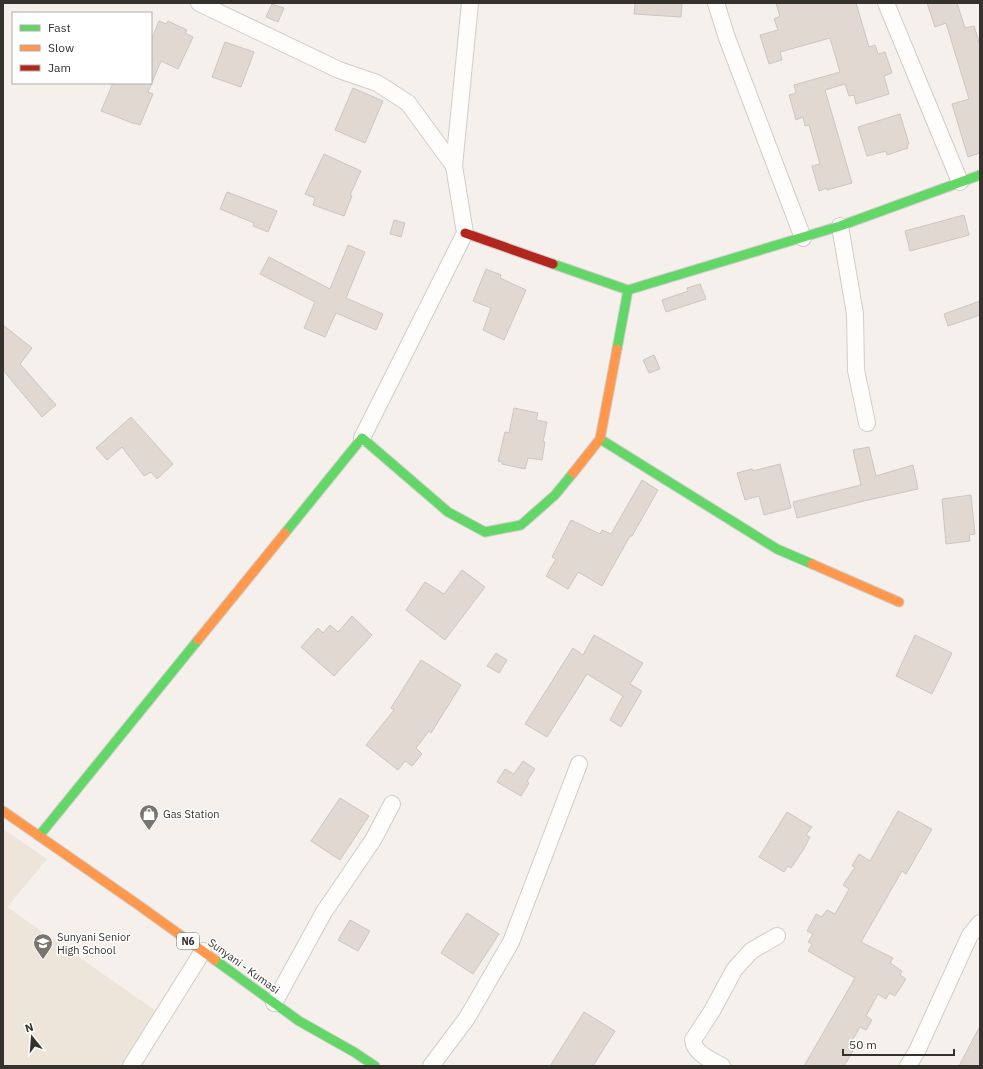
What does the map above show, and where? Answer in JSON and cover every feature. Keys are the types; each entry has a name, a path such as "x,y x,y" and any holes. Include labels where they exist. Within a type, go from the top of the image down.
{"street":[{"path":"199,3 339,70 377,83 408,103 454,166"},
{"path":"40,836 362,438 465,233 454,166 470,3"},
{"path":"716,3 727,38 803,238"},
{"path":"886,3 960,182"},
{"path":"465,233 628,290 840,226 980,175"},
{"path":"840,226 855,314 856,370 867,423"},
{"path":"362,438 448,512 485,532 521,525 555,495 600,439 628,290"},
{"path":"600,439 777,549 899,602"},
{"path":"431,1066 467,1018 511,942 579,764"},
{"path":"274,1003 324,912 373,840 392,804"},
{"name":"Sunyani - Kumasi","path":"3,811 203,951 299,1021 354,1052 375,1066"},
{"path":"908,1066 919,1059 970,935 980,923"},
{"path":"722,1066 704,1056 693,1044 693,1040 712,1011 734,970 751,951 777,936"},
{"path":"131,1066 203,951"}],"shaded area":[{"name":"Sunyani Senior High School","path":"3,829 47,859 7,907 159,1013 124,1066 3,1066"}],"building":[{"path":"635,3 682,3 681,17 634,14"},
{"path":"776,3 856,3 869,47 875,45 878,54 885,52 892,73 884,76 889,94 856,104 854,95 849,96 845,84 825,90 852,183 819,191 812,166 820,164 809,125 805,126 803,117 796,120 789,95 796,93 794,85 840,72 830,38 780,52 782,60 769,64 760,35 778,30 774,19 780,16"},
{"path":"927,3 957,3 965,28 974,26 980,45 980,153 968,157 952,104 969,99 946,23 935,27"},
{"path":"272,4 284,8 278,22 266,17"},
{"path":"159,21 166,24 168,21 187,30 185,33 193,37 178,69 161,61 152,82 152,38"},
{"path":"225,42 254,52 241,87 212,77"},
{"path":"113,84 151,84 148,92 153,94 140,125 101,111"},
{"path":"353,88 383,101 365,143 335,130"},
{"path":"900,114 909,144 907,144 908,148 887,155 886,151 867,156 858,127"},
{"path":"324,154 361,171 350,195 352,196 344,216 313,205 315,198 305,194"},
{"path":"227,192 277,211 268,232 253,226 254,223 220,209"},
{"path":"964,215 969,235 910,251 905,231"},
{"path":"394,220 405,223 401,237 390,234"},
{"path":"348,245 365,252 346,298 383,314 376,330 336,313 325,337 304,328 315,302 260,274 269,257 330,289"},
{"path":"486,269 501,275 500,278 526,290 504,340 483,330 491,308 473,301"},
{"path":"700,284 706,299 666,312 662,300 688,291 687,288"},
{"path":"980,301 980,315 948,326 944,314"},
{"path":"3,325 32,348 20,364 56,405 42,417 3,370"},
{"path":"654,355 660,369 649,373 643,360"},
{"path":"514,408 538,413 536,420 547,422 543,442 545,442 542,460 528,458 525,469 502,464 502,462 498,461 505,432 509,433"},
{"path":"131,417 173,464 157,479 151,472 144,476 122,447 107,460 96,448"},
{"path":"869,447 876,476 913,465 918,489 797,518 793,502 861,485 853,450"},
{"path":"780,464 791,508 764,515 759,496 745,500 737,473 752,469 753,471"},
{"path":"642,480 658,490 602,586 578,572 568,589 546,576 556,559 552,557 571,520 600,534 602,530 611,534"},
{"path":"971,495 975,534 969,535 970,541 946,544 942,499"},
{"path":"462,570 485,587 445,640 406,610 425,582 444,594"},
{"path":"352,616 372,635 334,676 301,647 318,628 323,633 330,625 338,632"},
{"path":"594,635 643,663 630,684 642,691 621,727 610,720 623,696 587,674 547,737 525,724 573,648 583,655"},
{"path":"915,635 952,653 932,694 896,676"},
{"path":"496,653 507,660 499,673 487,666"},
{"path":"421,660 461,685 431,733 429,731 416,748 422,754 412,766 405,761 398,770 366,745 394,710 391,708"},
{"path":"523,761 535,769 527,781 529,783 521,796 497,782 505,769 514,774"},
{"path":"340,798 369,816 340,860 311,841"},
{"path":"898,811 932,829 906,874 902,871 861,942 893,958 890,963 902,971 900,975 906,979 895,996 889,993 886,999 878,994 866,1016 872,1020 866,1030 860,1027 848,1048 853,1051 844,1066 804,1066 855,978 808,951 812,944 808,942 813,934 807,931 816,914 822,917 827,910 835,914 849,889 843,885 855,867 852,866 859,854 870,861"},
{"path":"787,812 812,827 806,835 810,837 804,849 791,868 788,866 784,872 759,857"},
{"path":"467,913 499,934 473,974 441,953"},
{"path":"350,920 370,931 358,951 338,940"},
{"path":"584,1012 615,1031 593,1066 550,1066"},
{"path":"980,1026 980,1066 959,1066"}],"traffic: fast":[{"path":"553,264 628,290 840,226 980,175"},
{"path":"617,349 628,290"},
{"path":"285,533 362,438 448,512 485,532 521,525 555,495 573,473"},
{"path":"600,439 777,549 812,564"},
{"path":"39,836 198,640"},
{"path":"215,960 299,1021 354,1052 375,1066"}],"traffic: slow":[{"path":"573,473 600,439 617,349"},
{"path":"198,640 285,533"},
{"path":"812,564 899,602"},
{"path":"3,811 215,960"}],"traffic: jam":[{"path":"465,233 553,264"}],"place":[{"name":"Gas Station","path":"149,831"},
{"name":"Sunyani Senior High School","path":"43,960"}]}
